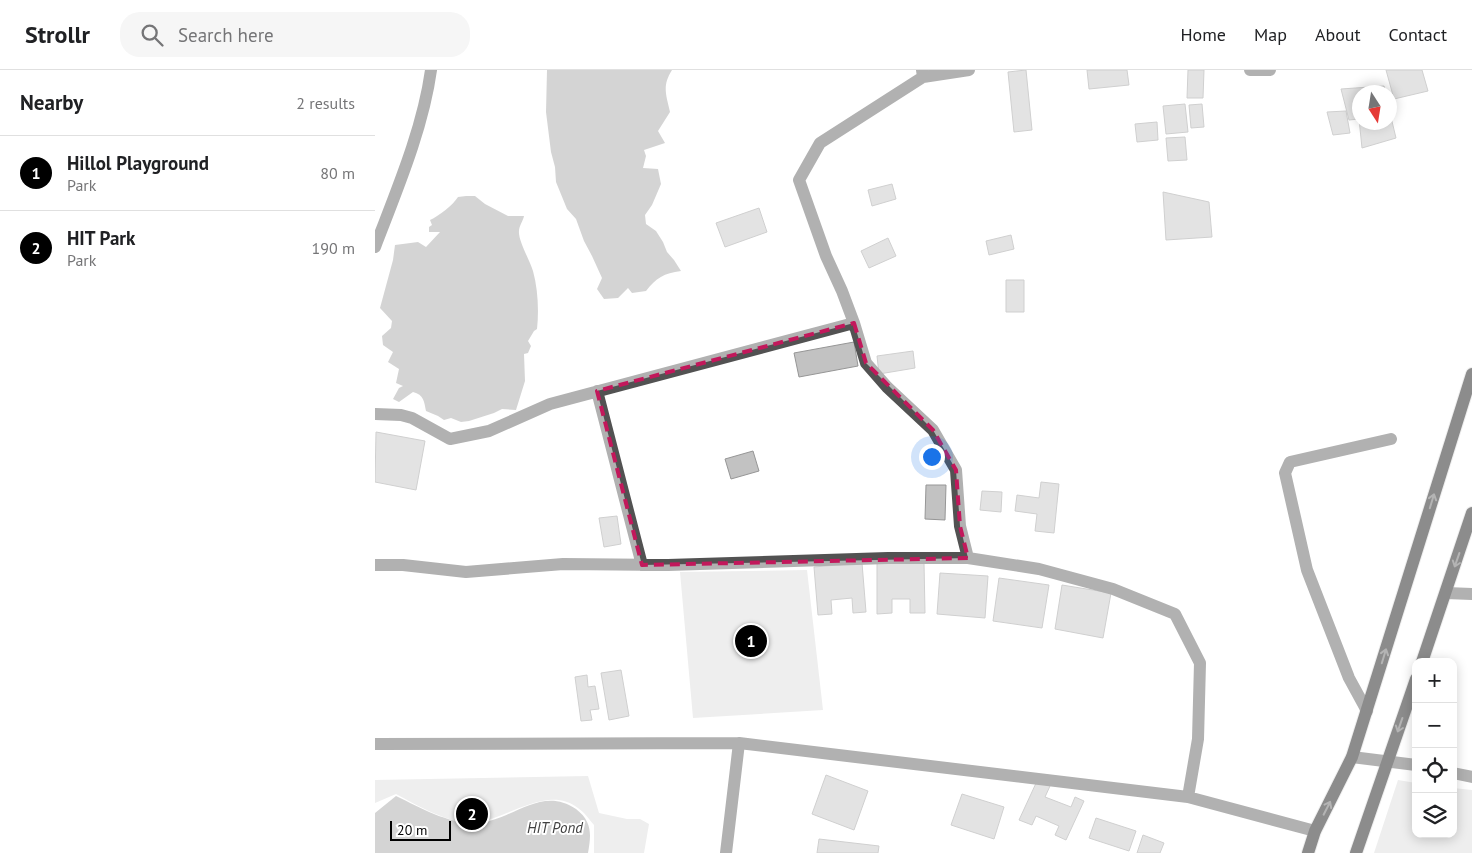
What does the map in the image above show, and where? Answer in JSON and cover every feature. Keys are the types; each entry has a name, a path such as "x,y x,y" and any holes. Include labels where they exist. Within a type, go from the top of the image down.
{"main road":[{"path":"1309,853 1315,831 1352,758 1472,374"},
{"path":"1423,658 1472,513"},
{"path":"1356,853 1412,690"}],"street":[{"path":"375,247 404,172 428,88 431,70"},
{"path":"967,558 960,526 956,470 933,430 887,387 866,363 854,323 826,256 799,180 820,143 923,74 969,70"},
{"path":"1250,70 1270,70"},
{"path":"375,414 412,418 450,439 489,431 550,404 854,323"},
{"path":"597,391 642,565"},
{"path":"1367,711 1349,678 1307,570 1285,473 1290,462 1391,439"},
{"path":"375,565 403,565 466,572 563,564 642,565 888,558 967,558 1039,569 1113,589 1175,614 1201,663 1197,739 1188,796"},
{"path":"1445,593 1472,594"},
{"path":"726,853 739,743"},
{"path":"375,744 739,743 1188,796 1315,831"},
{"path":"1352,758 1412,765"},
{"path":"1457,774 1472,777"}],"highlighted area":[{"path":"854,323 866,363 933,430 956,470 960,526 968,558 642,565 597,391"}],"shaded area":[{"path":"807,570 823,710 693,718 680,572"},
{"path":"588,776 599,813 627,819 640,819 649,824 644,853 594,853 594,825 578,808 568,802 558,800 536,802 483,822 475,823 455,821 424,809 396,794 375,803 375,780"},
{"path":"1398,780 1412,782 1412,838 1457,838 1457,788 1472,790 1472,853 1374,853"}],"water":[{"path":"547,70 672,70 666,86 670,112 658,131 665,143 644,150 646,156 643,168 658,169 661,184 652,205 645,215 646,224 656,231 667,252 681,271 661,277 646,291 632,293 628,288 618,298 604,299 597,289 602,278 584,241 576,219 567,209 556,182 546,112"},
{"path":"475,196 485,204 508,216 524,216 519,235 535,278 538,315 537,329 528,341 531,346 528,353 524,354 525,381 516,410 502,409 461,422 451,418 444,420 426,411 424,401 417,393 413,392 399,402 393,399 399,388 403,386 396,383 399,369 388,362 393,352 383,345 382,336 391,328 392,321 380,308 393,260 395,245 418,242 426,247 440,232 429,232 429,227 432,225 430,220 445,210 458,197"},
{"name":"HIT Pond","path":"396,796 444,818 475,823 500,817 537,802 563,802 582,814 588,824 590,841 588,853 375,853 375,813"}],"building":[{"path":"1026,70 1032,130 1014,132 1008,72"},
{"path":"1087,70 1127,70 1129,85 1089,89"},
{"path":"1188,70 1204,70 1203,98 1187,98"},
{"path":"1386,70 1422,70 1428,91 1397,98 1397,85 1390,85"},
{"path":"1352,88 1352,120 1349,120 1341,89"},
{"path":"1185,104 1188,132 1166,134 1163,106"},
{"path":"1202,104 1204,127 1191,128 1189,105"},
{"path":"1346,111 1350,133 1333,135 1327,112"},
{"path":"1157,122 1158,140 1137,142 1135,124"},
{"path":"1360,130 1394,130 1396,138 1362,148"},
{"path":"1185,137 1187,160 1168,161 1166,138"},
{"path":"892,184 896,199 872,206 868,190"},
{"path":"1163,192 1209,202 1212,237 1166,240"},
{"path":"759,208 767,232 725,247 716,223"},
{"path":"1011,235 1014,249 989,255 986,241"},
{"path":"888,238 896,256 869,268 861,251"},
{"path":"1006,280 1024,280 1024,312 1006,312"},
{"path":"854,342 858,366 799,377 794,353"},
{"path":"913,351 915,368 879,374 877,356"},
{"path":"376,432 425,441 416,490 375,482"},
{"path":"753,451 759,471 731,479 725,459"},
{"path":"1041,482 1059,484 1054,533 1035,531 1037,514 1015,511 1017,495 1039,498"},
{"path":"926,485 946,485 945,520 925,519"},
{"path":"982,491 1002,492 1001,512 980,510"},
{"path":"617,516 621,544 604,547 599,518"},
{"path":"862,563 866,612 853,613 852,598 831,600 832,614 818,615 814,567"},
{"path":"877,563 924,563 925,613 910,613 910,599 892,599 892,613 877,614"},
{"path":"940,573 988,576 985,618 937,614"},
{"path":"999,578 1049,585 1042,628 993,621"},
{"path":"1062,585 1111,593 1103,638 1055,629"},
{"path":"621,670 629,716 609,720 601,673"},
{"path":"587,675 588,687 595,686 599,709 590,710 592,720 581,721 575,677"},
{"path":"826,775 868,791 854,830 812,814"},
{"path":"1037,781 1050,786 1045,797 1071,807 1075,797 1084,801 1066,840 1055,835 1059,826 1036,816 1032,825 1019,820"},
{"path":"962,794 1004,807 994,839 951,825"},
{"path":"1096,818 1136,831 1129,851 1089,838"},
{"path":"1143,835 1164,843 1160,853 1137,853"},
{"path":"819,839 879,846 878,853 817,853"}],"place":[{"name":"Hillol Playground","path":"751,641"},
{"name":"HIT Park","path":"472,814"}]}
